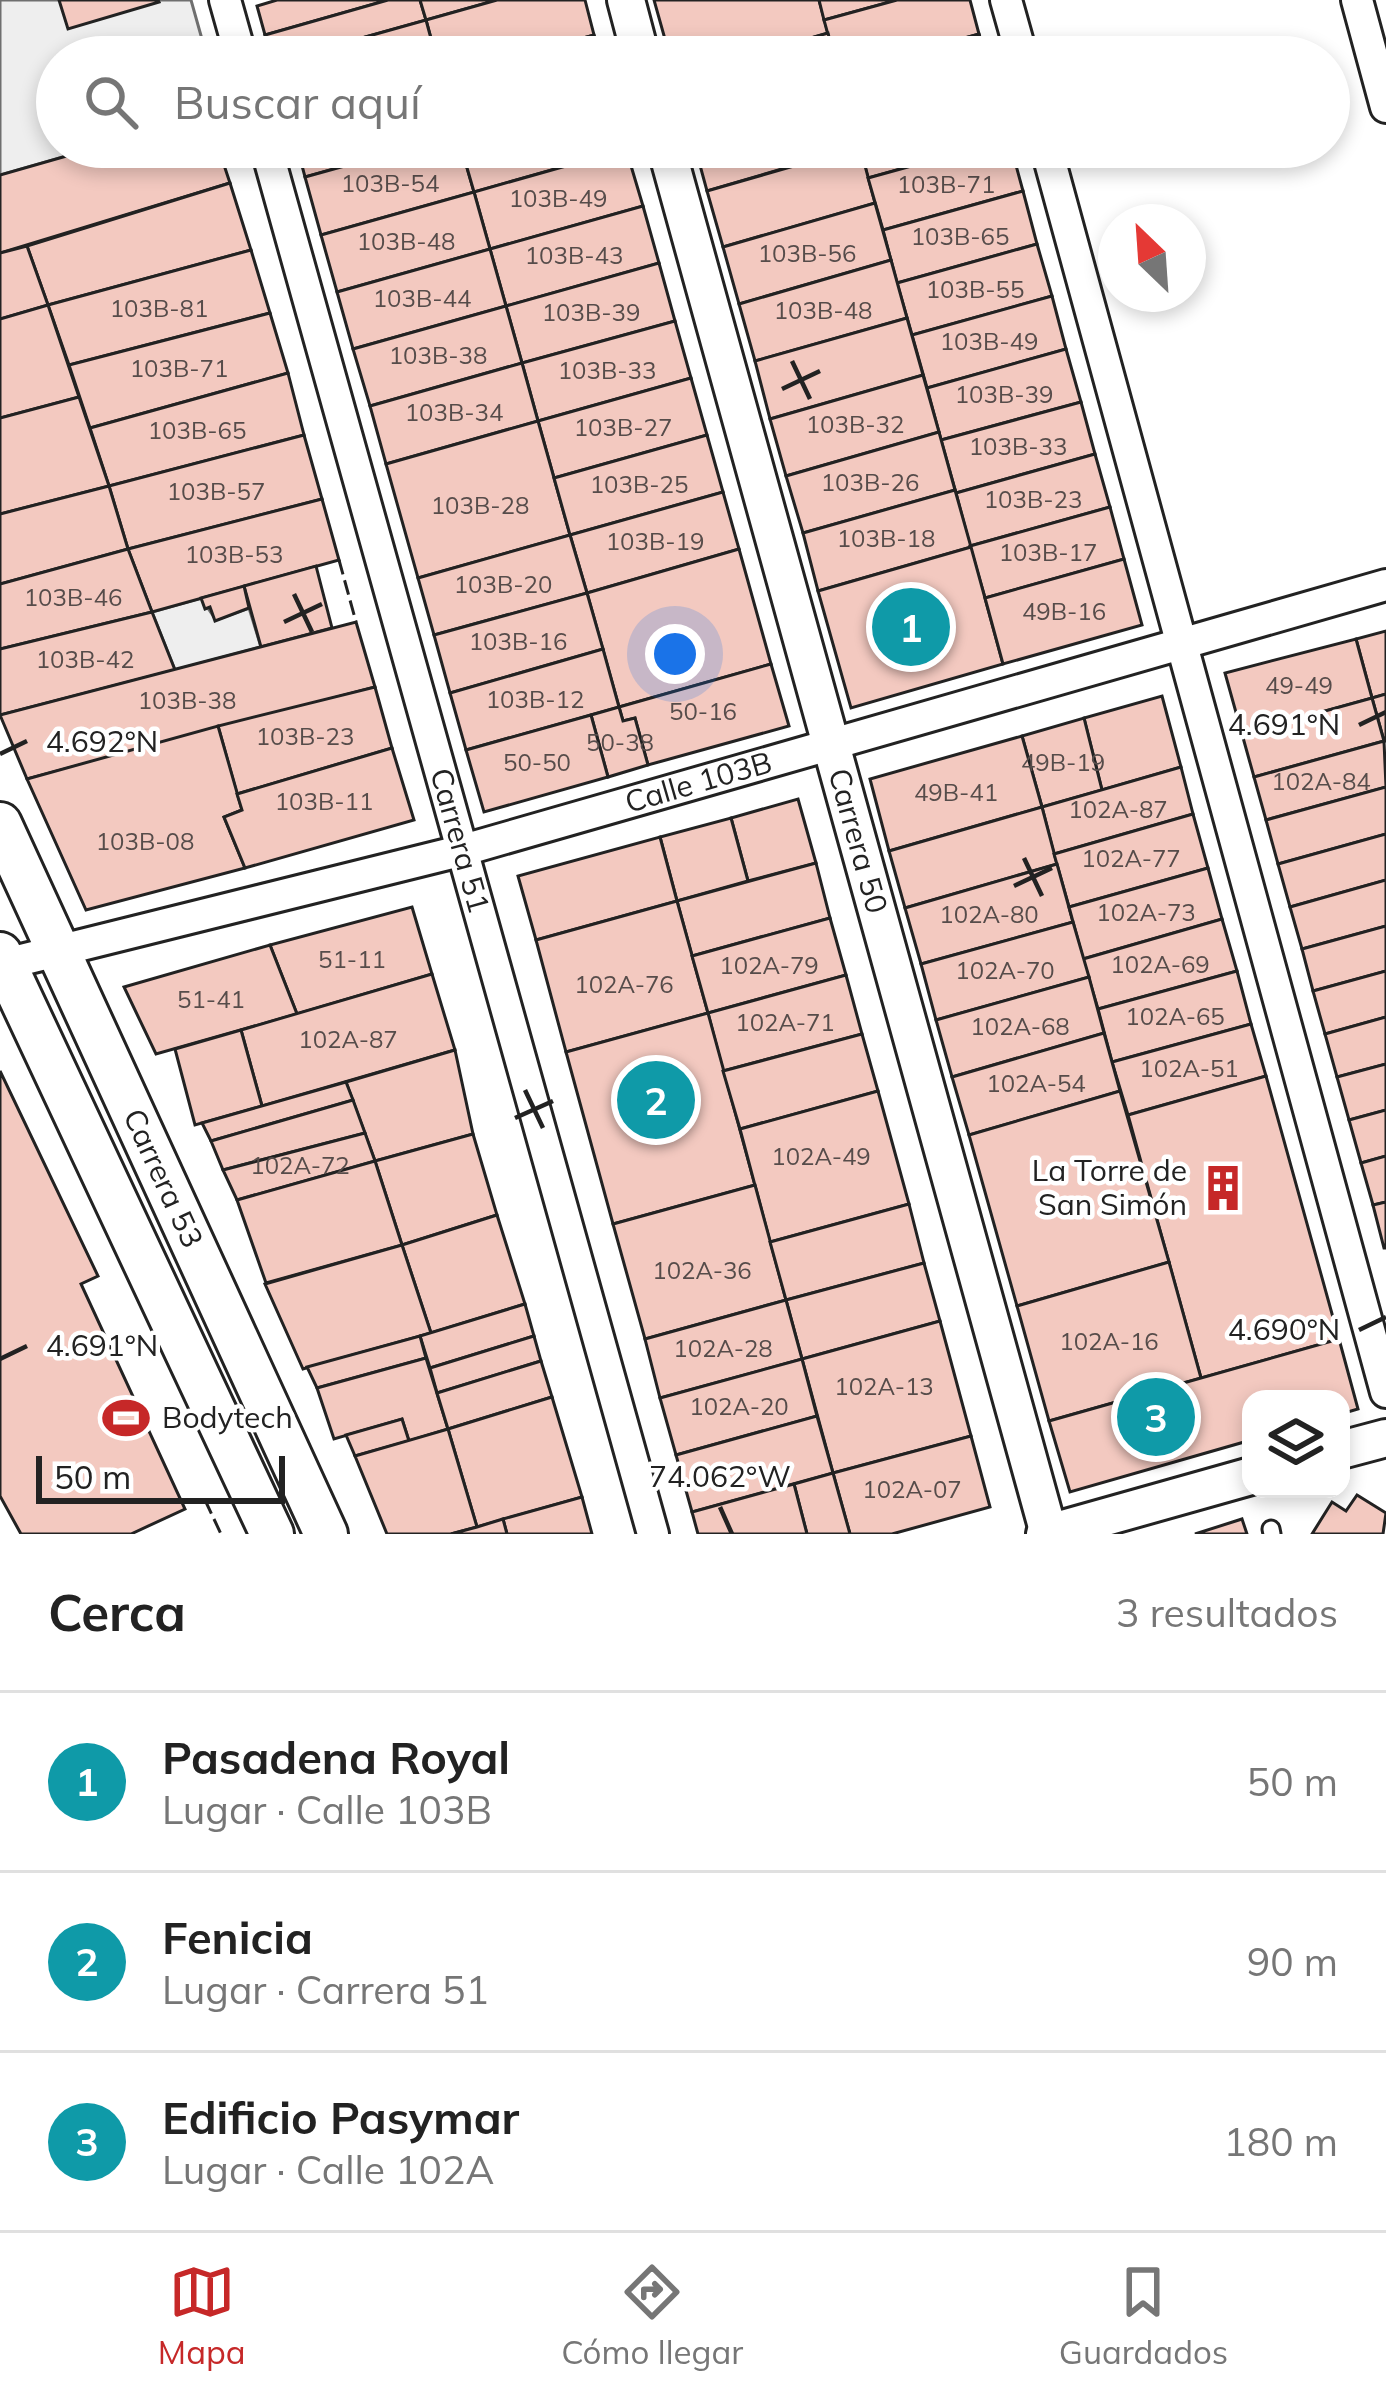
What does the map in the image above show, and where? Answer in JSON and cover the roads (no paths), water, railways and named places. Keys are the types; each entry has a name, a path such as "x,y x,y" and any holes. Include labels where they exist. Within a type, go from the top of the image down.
{"main road":[{"name":"Carrera 53","path":"0,824 326,1534"},
{"name":"Carrera 53","path":"2,959 272,1534"}],"street":[{"path":"225,0 235,36"},
{"path":"626,0 635,36"},
{"path":"1006,0 1016,36"},
{"path":"1357,0 1386,107"},
{"name":"Carrera 51","path":"272,168 653,1534"},
{"name":"Carrera 50","path":"672,168 1048,1534"},
{"path":"1052,168 1386,1392"},
{"name":"Calle 103B","path":"2,959 58,952 460,851 1386,585"},
{"path":"1350,1448 1386,1438"},
{"path":"1048,1534 1242,1479"}],"place":[{"name":"Pasadena Royal","path":"911,627"},
{"name":"Fenicia","path":"656,1100"},
{"name":"La Torre de San Simón","path":"1223,1188"},
{"name":"Edificio Pasymar","path":"1156,1417"},
{"name":"Bodytech","path":"126,1418"}]}
